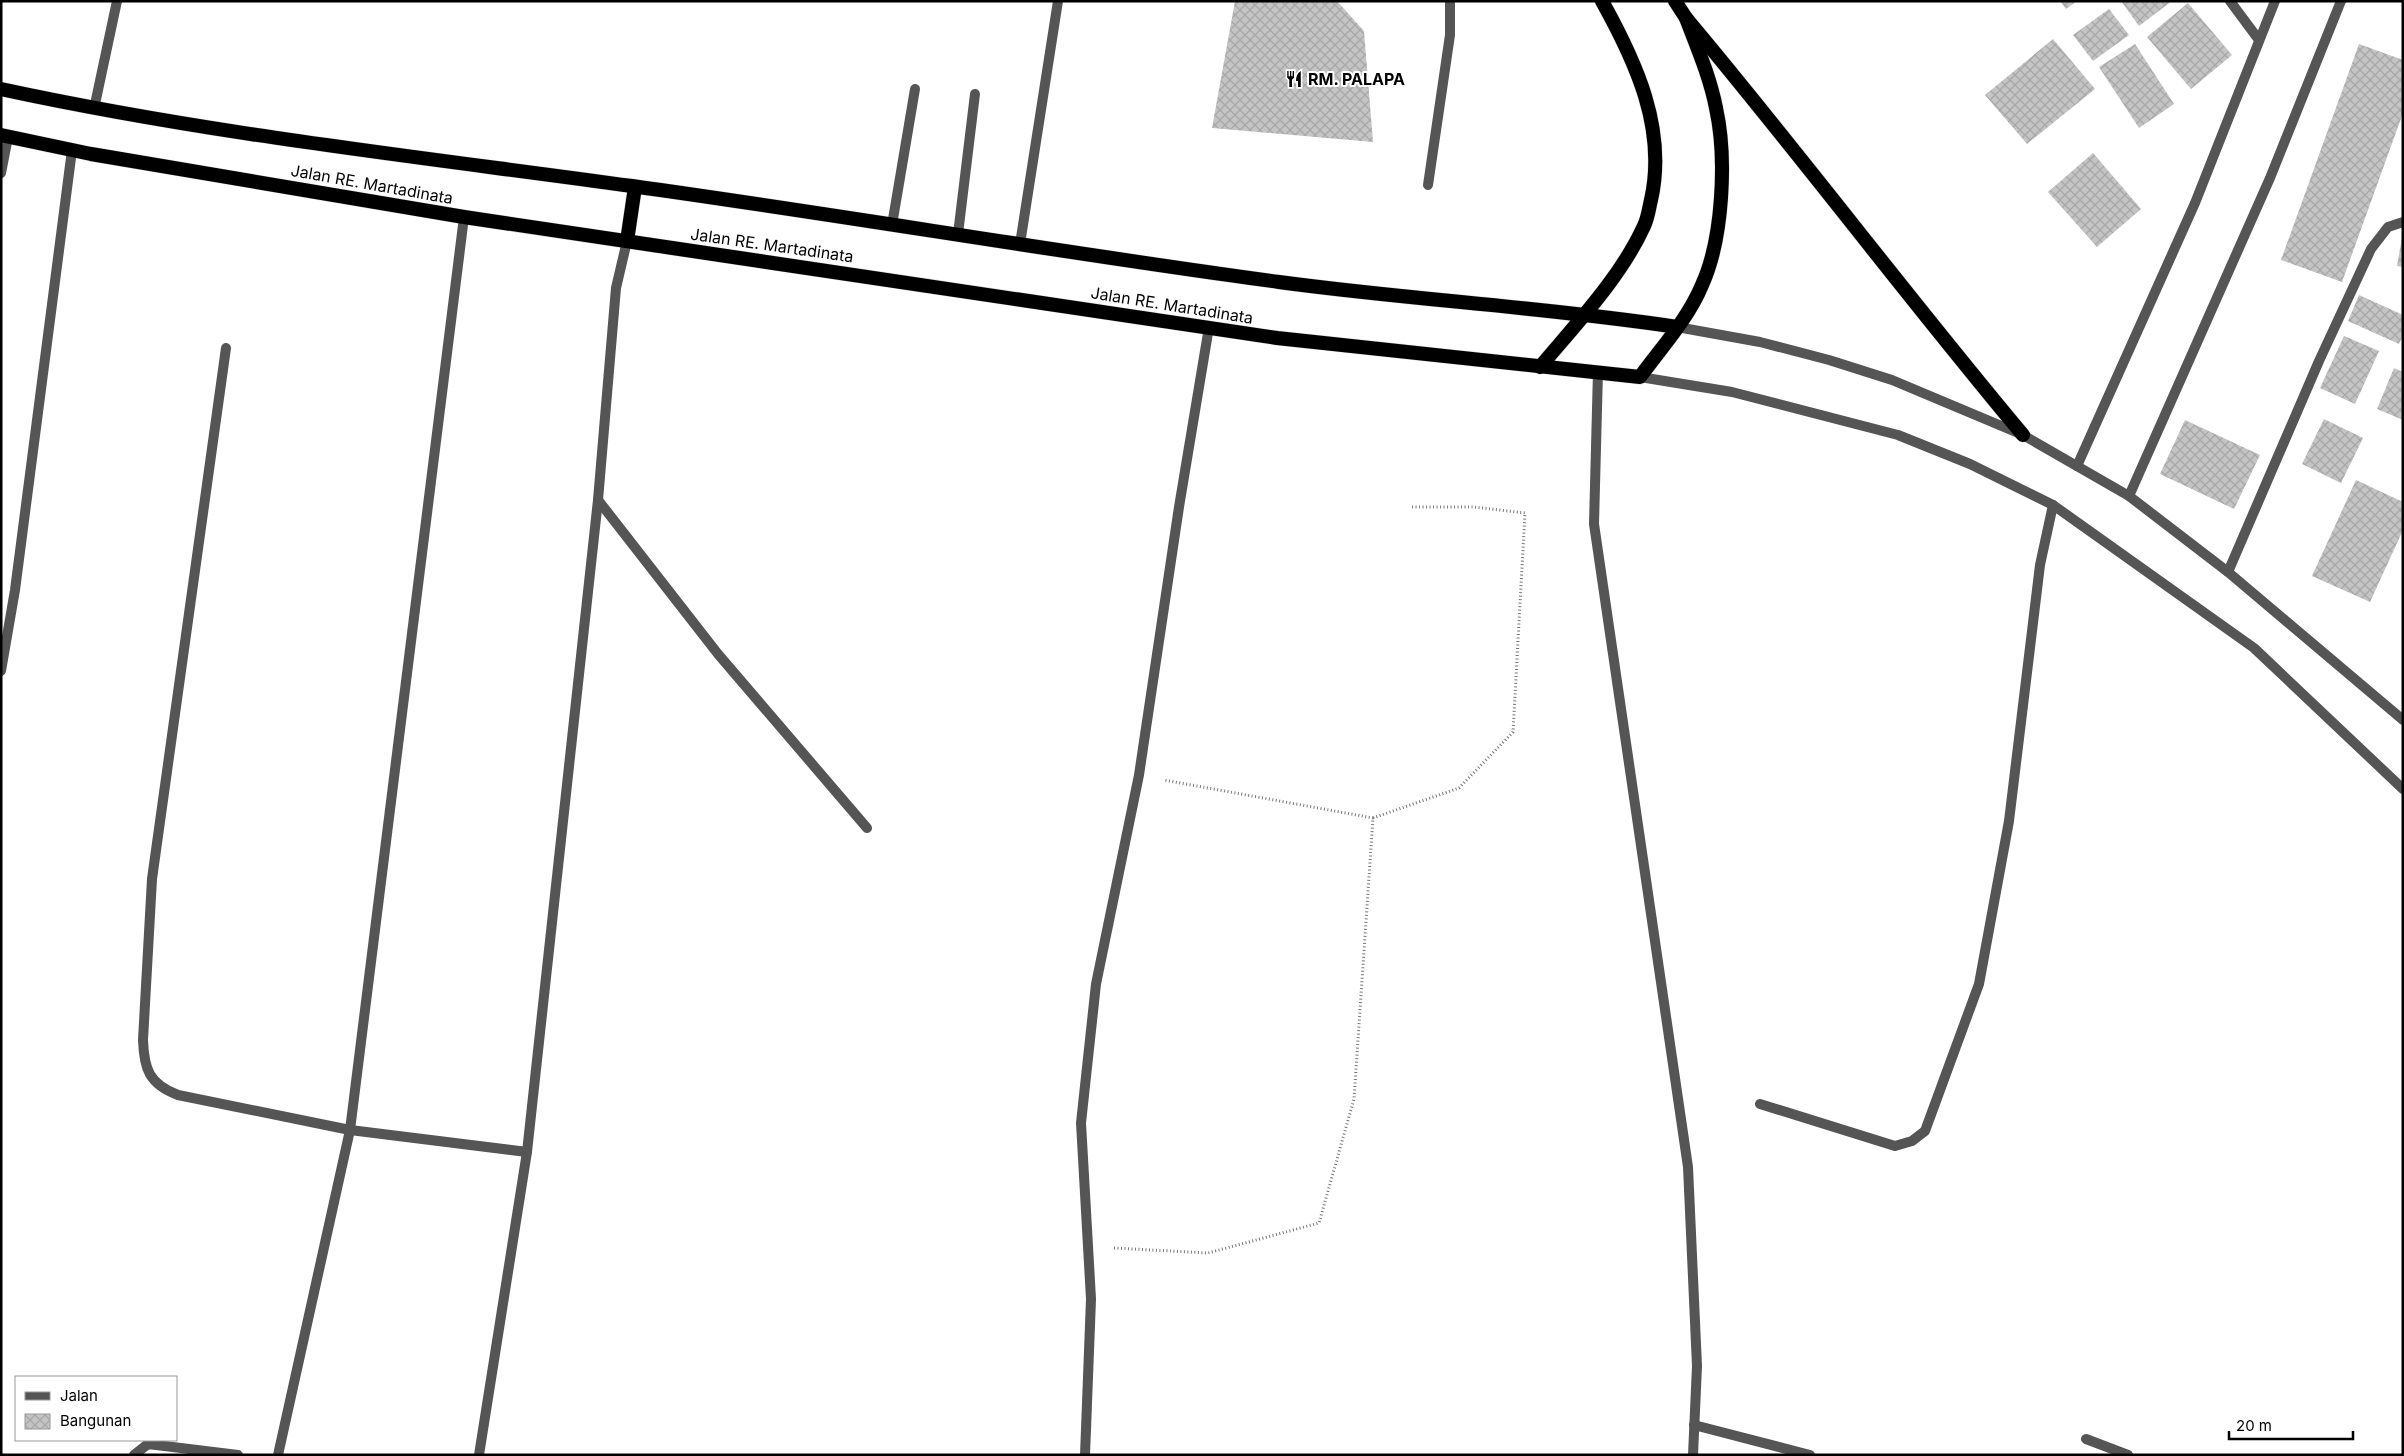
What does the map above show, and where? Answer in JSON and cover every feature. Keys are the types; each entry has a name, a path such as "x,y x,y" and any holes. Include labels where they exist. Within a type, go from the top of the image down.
{"highway":[{"path":"1540,367 1585,314 1622,263 1645,225 1654,186 1655,136 1645,94 1624,41 1602,1"},
{"path":"1675,1 1686,18 1776,125 1950,348 2023,436"},
{"path":"1640,377 1677,327 1702,286 1719,219 1721,146 1716,109 1686,18"},
{"path":"1,89 94,109 399,156 635,186 1284,283 1585,314 1677,327"},
{"name":"Jalan RE. Martadinata","path":"5,136 72,150 464,217 1277,338 1640,377"},
{"path":"627,241 635,186"}],"street":[{"path":"94,109 117,1"},
{"path":"1020,244 1058,1"},
{"path":"1428,185 1450,35 1450,1"},
{"path":"2230,1 2259,40"},
{"path":"2077,466 2195,203 2275,1"},
{"path":"2129,496 2270,178 2341,1"},
{"path":"892,225 915,89"},
{"path":"958,234 975,94"},
{"path":"1,173 5,136"},
{"path":"1,671 15,590 72,150"},
{"path":"278,1455 350,1130 464,217"},
{"path":"2228,572 2319,361 2371,249 2388,227 2403,222"},
{"path":"479,1455 527,1152 598,500 616,288 627,241"},
{"path":"1085,1455 1091,1299 1081,1123 1096,984 1139,775 1179,507 1209,327"},
{"path":"1677,327 1760,342 1829,360 1892,380 2023,436 2129,496 2228,572 2403,720"},
{"path":"226,348 152,879 144,1059 149,1074 165,1090 178,1095 350,1130 527,1152"},
{"path":"1598,371 1594,524 1688,1167 1696,1366 1694,1455"},
{"path":"1640,377 1732,392 1898,436 1970,464 2053,504 2254,648 2403,789"},
{"path":"598,500 718,654 867,828"},
{"path":"1760,1104 1895,1146 1912,1141 1925,1131 1979,984 2009,820 2039,574 2053,504"},
{"path":"1694,1425 1810,1455"},
{"path":"2086,1440 2128,1455"},
{"path":"134,1455 148,1444 238,1455"}],"path":[{"path":"1139,775 1373,818 1459,788 1513,732 1525,513 1474,507 1410,507"},
{"path":"1089,1247 1208,1253 1319,1223 1354,1099 1373,818"}],"building":[{"name":"RM. PALAPA","path":"1235,1 1337,1 1364,31 1373,142 1212,128"},
{"path":"2060,1 2077,1 2066,9"},
{"path":"2121,1 2172,1 2139,26"},
{"path":"2188,3 2232,55 2191,89 2147,37"},
{"path":"2109,9 2129,35 2093,61 2073,35"},
{"path":"2053,39 2095,89 2027,144 1985,95"},
{"path":"2135,44 2174,104 2139,128 2099,67"},
{"path":"2359,44 2403,60 2403,113 2342,282 2281,260"},
{"path":"2093,153 2141,209 2097,247 2048,192"},
{"path":"2403,237 2403,267 2397,266"},
{"path":"2359,295 2403,315 2403,335 2399,344 2348,321"},
{"path":"2344,336 2379,351 2355,404 2320,388"},
{"path":"2394,368 2403,372 2403,420 2377,409"},
{"path":"2324,419 2363,438 2341,483 2302,464"},
{"path":"2185,420 2260,455 2234,509 2160,474"},
{"path":"2356,480 2403,502 2403,530 2370,602 2312,576"}],"place":[{"name":"RM. PALAPA","path":"1294,79"}]}
